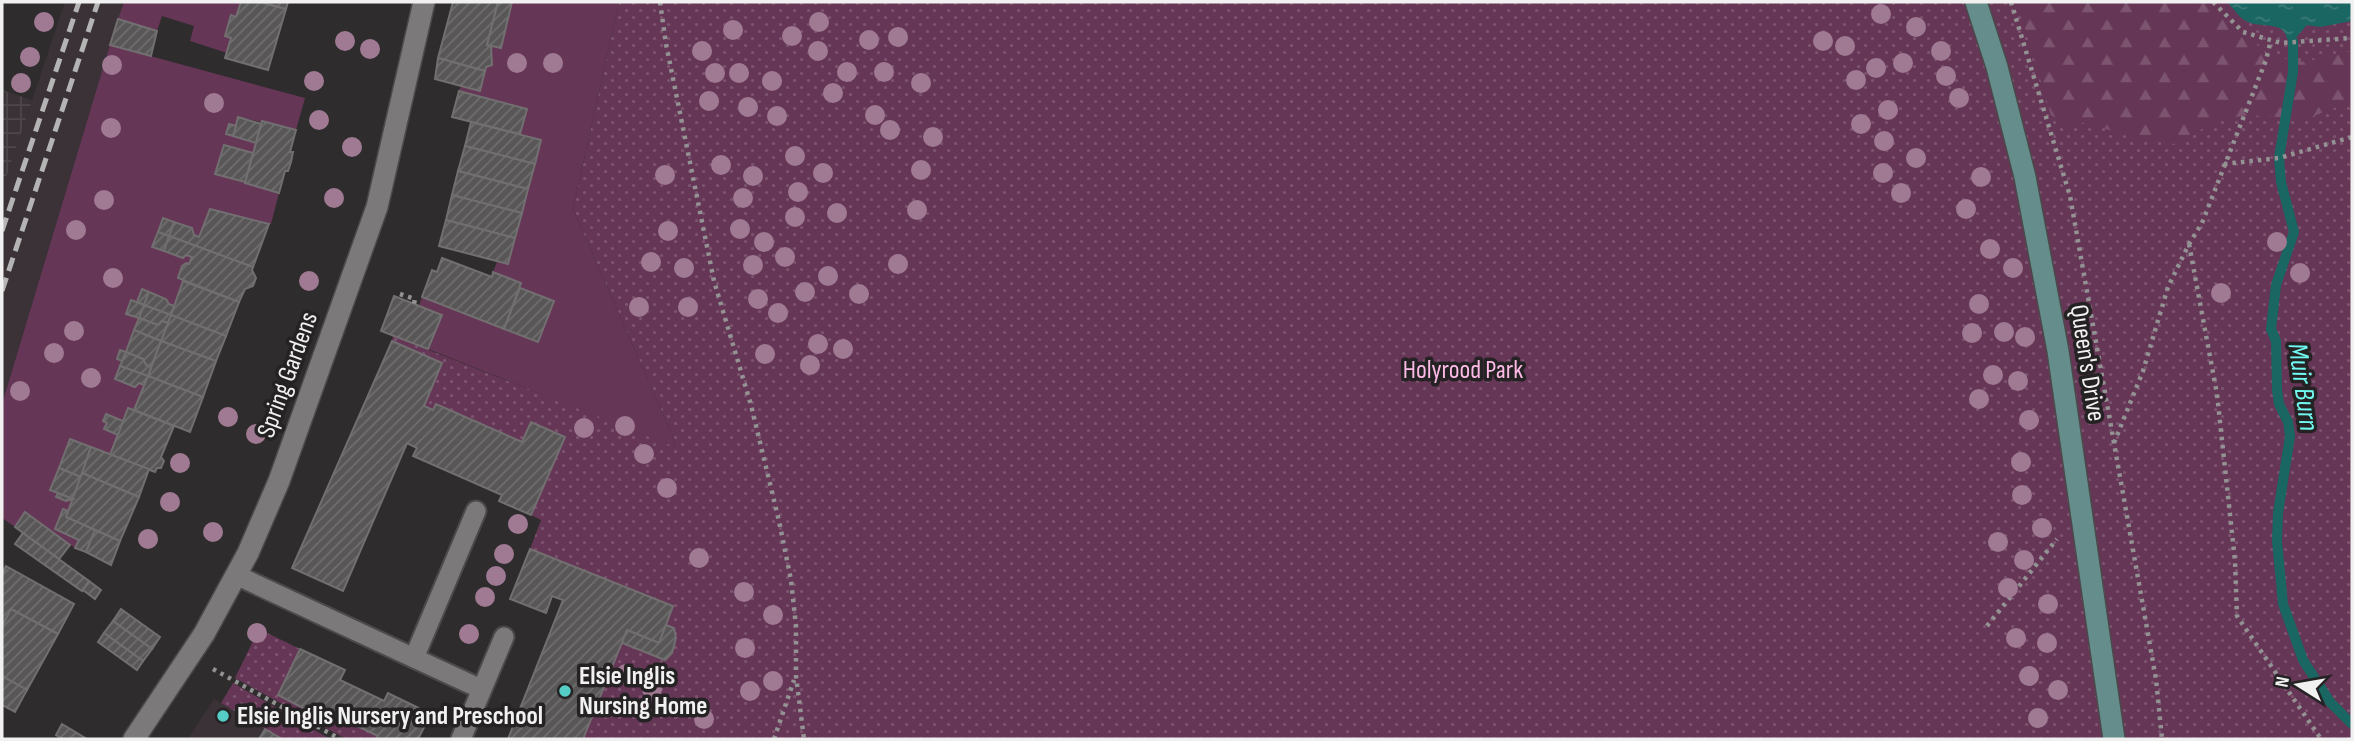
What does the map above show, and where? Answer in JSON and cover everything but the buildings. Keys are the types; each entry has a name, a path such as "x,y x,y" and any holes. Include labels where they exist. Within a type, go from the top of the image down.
{"street":[{"name":"Spring Gardens","path":"134,739 190,657 236,575 279,481 377,207 425,2"},
{"name":"Queen's Drive","path":"1976,2 1997,67 2025,177 2058,351 2114,739"}],"lane":[{"path":"414,658 476,511"},
{"path":"236,575 481,689"},
{"path":"461,739 505,637"}],"path":[{"path":"660,2 673,81 714,281 751,405 784,544 796,626 796,676 804,739"},
{"path":"2011,2 2070,196 2156,679 2162,739"},
{"path":"2213,2 2243,32 2281,43 2352,38"},
{"path":"2114,443 2143,371 2168,287 2202,223 2266,60 2271,40"},
{"path":"2224,164 2279,158 2352,136"},
{"path":"2189,244 2217,394 2235,561 2237,616 2321,739"},
{"path":"400,294 415,299 414,304"},
{"path":"1987,626 2081,510"},
{"path":"190,657 340,739"},
{"path":"774,739 796,676"}],"shaded area":[{"path":"65,2 124,2 2,404 2,190"},
{"path":"2,90 32,100 2,190"},
{"name":"Elsie Inglis Nursery and Preschool","path":"214,699 282,739 188,739"}],"green space":[{"path":"124,2 241,2 236,17 231,16 225,36 231,38 227,53 190,41 194,26 162,16 157,31 118,19"},
{"path":"512,2 619,2 573,209 674,439 675,447 428,349 442,315 419,306 422,297 538,342 553,301 520,288 521,283 493,272 497,262 508,264 541,140 520,134 527,109 459,91 461,86 480,91 486,67 492,64 491,46 501,47"},
{"name":"Holyrood Park","path":"619,2 2352,2 2352,739 583,739 622,643 672,653 676,638 674,628 666,625 673,606 530,549 541,520 531,515 565,437 531,422 522,442 424,406 442,363 392,341 393,336 675,446 573,209"},
{"path":"2017,2 2227,2 2246,22 2255,43 2269,56 2305,62 2352,51 2352,101 2306,119 2248,115 2219,120 2174,144 2134,138 2085,122 2067,124 2051,115"},
{"path":"110,45 305,98 296,130 238,117 236,126 229,124 226,134 256,143 253,153 224,145 215,174 279,193 271,224 210,209 199,237 194,235 192,228 162,218 152,247 183,258 186,255 192,257 189,264 182,266 178,278 183,281 174,306 169,304 166,298 142,289 137,302 131,300 126,313 139,318 126,352 120,350 117,358 122,361 115,379 135,387 139,383 144,385 134,410 128,408 123,421 105,415 103,421 107,423 104,429 118,435 110,455 70,439 50,489 58,493 57,498 66,501 73,499 68,511 63,509 55,529 79,540 75,548 26,512 15,527 2,518 2,404"},
{"path":"259,629 300,649 278,696 311,711 316,706 378,736 376,739 346,739 235,678"},
{"path":"233,683 330,739 282,739 221,703"}],"water":[{"path":"2227,2 2352,2 2352,21 2320,27 2307,25 2293,41 2287,39 2285,33 2277,27 2245,21"}],"waterway":[{"name":"Muir Burn","path":"2293,41 2293,72 2279,158 2281,182 2294,232 2276,285 2271,329 2276,341 2279,404 2288,422 2290,436 2278,513 2277,541 2283,604 2303,660 2330,702 2352,724"}],"railway":[{"path":"2,231 79,2"},
{"path":"2,291 98,2"}],"place":[{"name":"Elsie Inglis Nursing Home","path":"565,691"},
{"name":"Elsie Inglis Nursery and Preschool","path":"223,716"}]}
